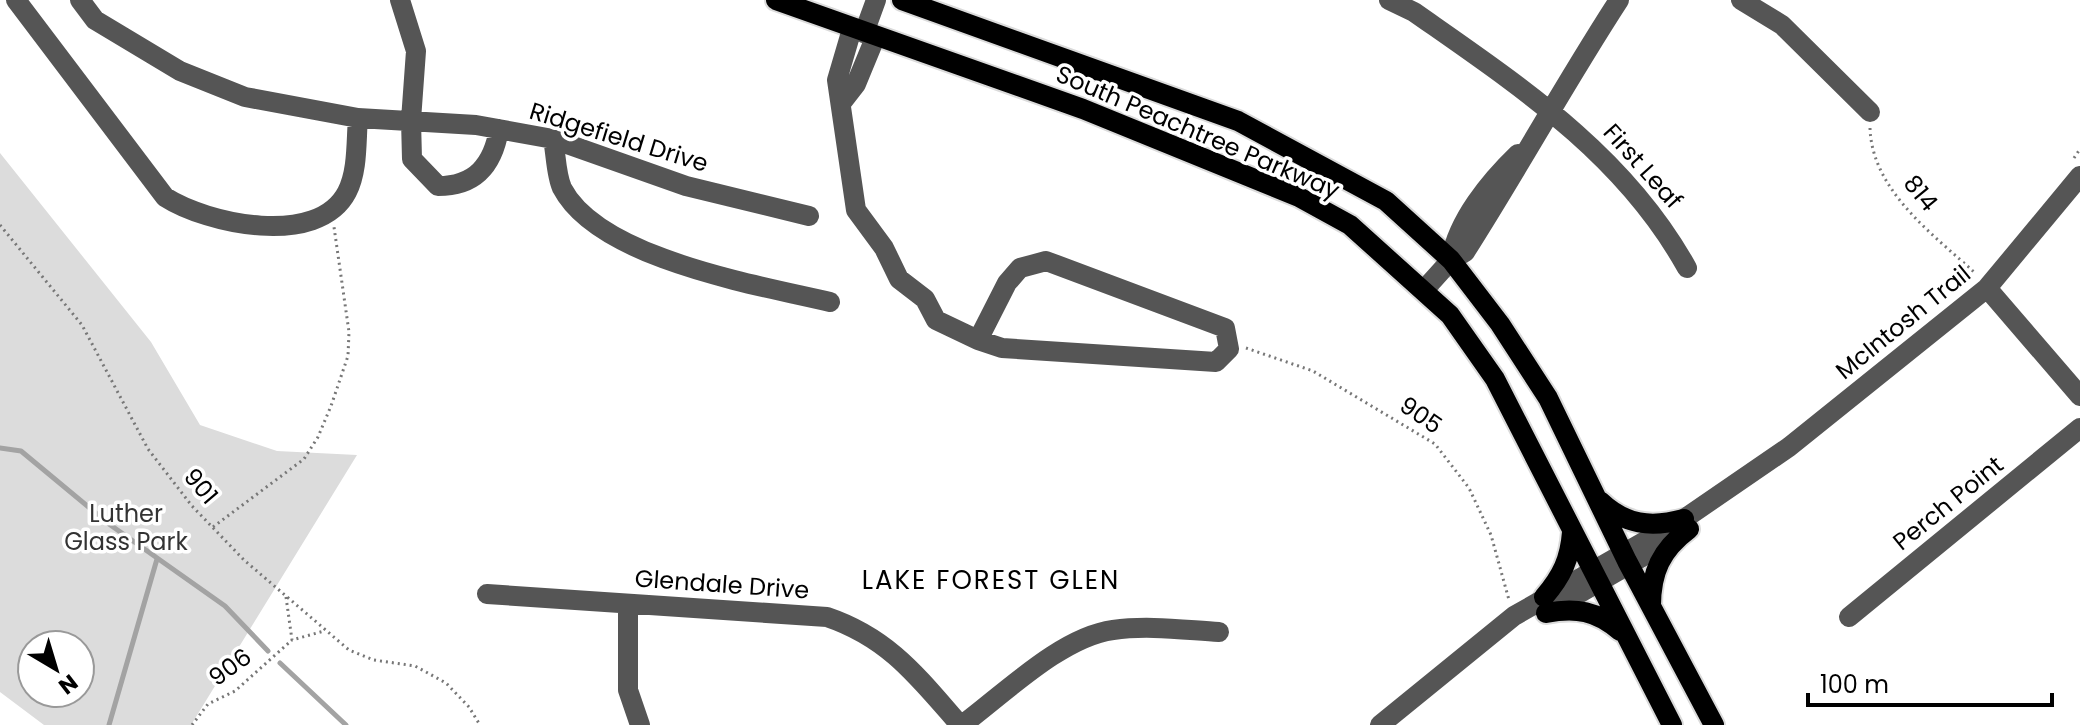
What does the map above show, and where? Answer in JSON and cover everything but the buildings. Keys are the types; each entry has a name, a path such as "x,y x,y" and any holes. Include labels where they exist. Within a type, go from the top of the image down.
{"main road":[{"name":"South Peachtree Parkway","path":"776,0 1083,109 1299,197 1350,225 1450,315 1495,379 1672,725"},
{"name":"South Peachtree Parkway","path":"902,0 1238,121 1386,201 1451,260 1500,324 1548,398 1626,560 1714,725"},
{"path":"1596,496 1613,513 1636,523 1686,524"},
{"path":"1651,606 1651,584 1658,562 1686,524"},
{"path":"1572,532 1570,556 1545,605 1589,611 1608,620 1624,634"}],"street":[{"path":"16,0 165,197 186,210 237,223 293,226 330,212 347,191 354,165 358,118"},
{"name":"Ridgefield Drive","path":"80,0 95,20 180,71 245,97 358,118 499,129 553,139 686,186 809,216"},
{"path":"400,0 416,51 411,120 412,159 438,186 457,186 486,168 496,148 499,129"},
{"path":"876,0 864,33 837,80 856,210 884,248 899,279 925,299 936,320 978,340 1002,348 1216,362 1229,349 1225,328 1046,261 1020,268 1007,283 978,340"},
{"name":"First Leaf","path":"1389,0 1414,12 1549,108 1594,147 1666,230 1687,268"},
{"path":"1424,290 1451,260 1454,242 1497,174 1532,140 1549,108 1619,0"},
{"path":"1741,0 1782,25 1870,112"},
{"path":"553,139 561,186 577,207 619,239 690,269 830,302"},
{"name":"McIntosh Trail","path":"1391,722 1514,616 1545,605 1626,560 1686,524 1738,485 1983,282 2080,176"},
{"path":"1983,282 2080,396"},
{"name":"Perch Point","path":"1849,617 2080,428"},
{"name":"Glendale Drive","path":"487,594 803,613 850,625 891,650 961,725"},
{"path":"628,604 628,690 640,725"},
{"path":"961,725 1065,648 1087,638 1111,630 1139,628 1219,632"}],"path":[{"name":"814","path":"1870,112 1871,139 1891,187 1905,208 1983,282"},
{"path":"212,527 304,459 318,437 348,356 349,332 340,260 330,212"},
{"name":"901","path":"0,225 82,325 148,449 212,527 286,597 349,650 374,660 415,666 446,683 469,707 480,725"},
{"name":"905","path":"1229,338 1252,351 1313,371 1435,444 1469,488 1491,535 1510,602"},
{"path":"286,597 292,640"},
{"name":"906","path":"192,725 208,704 235,691 292,640 324,630"}],"green space":[{"name":"Luther Glass Park","path":"0,153 151,342 200,425 277,451 357,455 191,725 44,725 23,709 96,709 96,629 16,629 16,704 0,692"}],"waterway":[{"path":"0,448 21,451 109,524 225,606 268,651"},
{"path":"109,725 157,559"},
{"path":"280,663 346,725"}],"district":[{"name":"LAKE FOREST GLEN","path":"991,580"}]}
